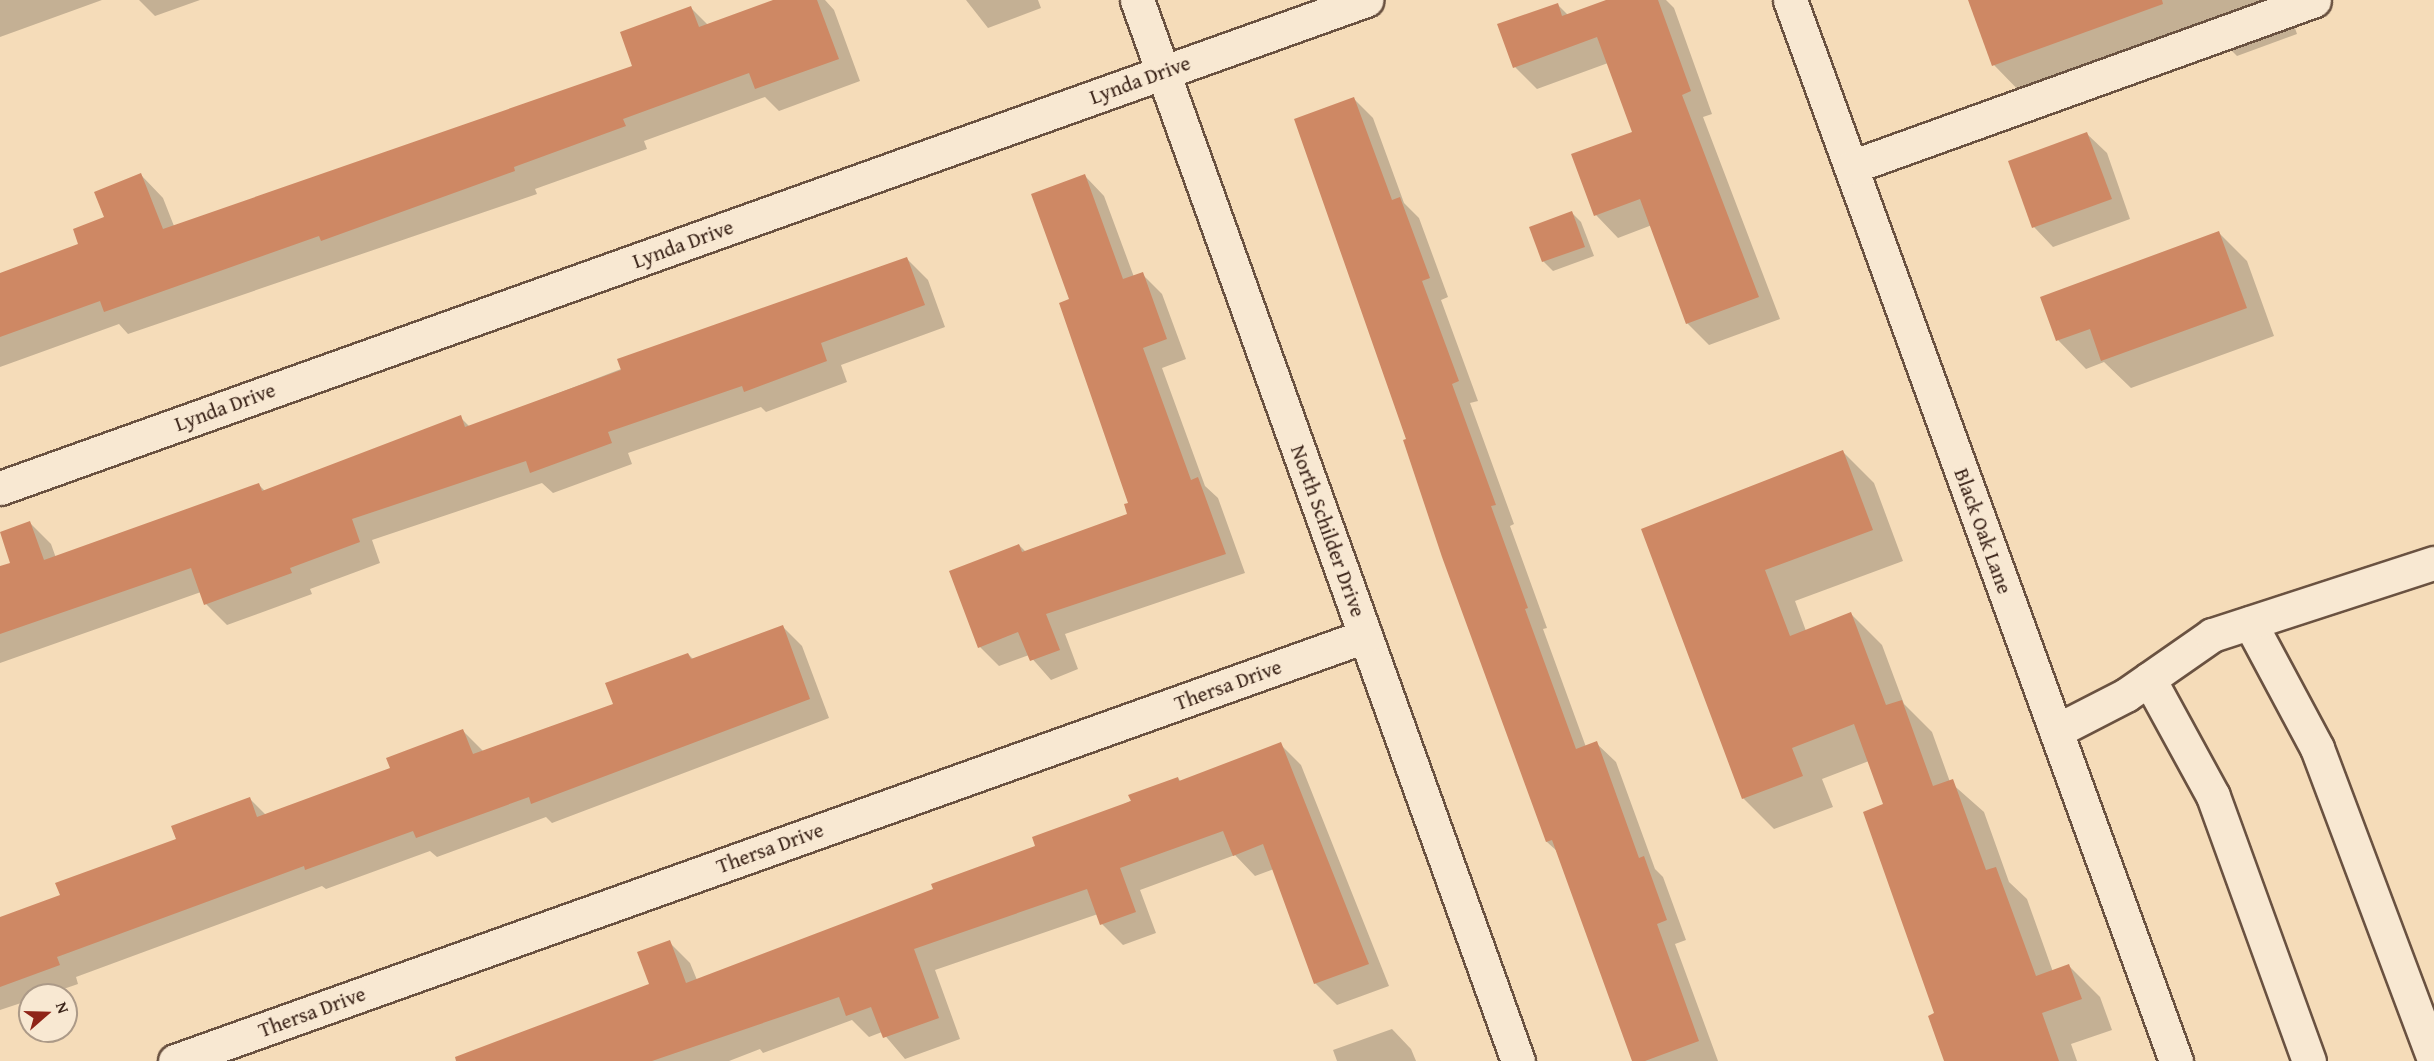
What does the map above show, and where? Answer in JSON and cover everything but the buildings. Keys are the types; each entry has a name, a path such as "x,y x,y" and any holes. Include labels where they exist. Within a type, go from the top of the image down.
{"street":[{"name":"North Schilder Drive","path":"1137,0 1518,1061"},
{"name":"Lynda Drive","path":"0,488 1366,0"},
{"name":"Black Oak Lane","path":"1790,0 2176,1061"},
{"path":"1851,168 2314,0"},
{"path":"2056,731 2149,679 2212,635 2434,563"},
{"path":"2250,623 2317,748 2434,1059"},
{"name":"Thersa Drive","path":"175,1061 245,1049 1365,636"},
{"path":"2149,679 2213,796 2309,1061"}]}
